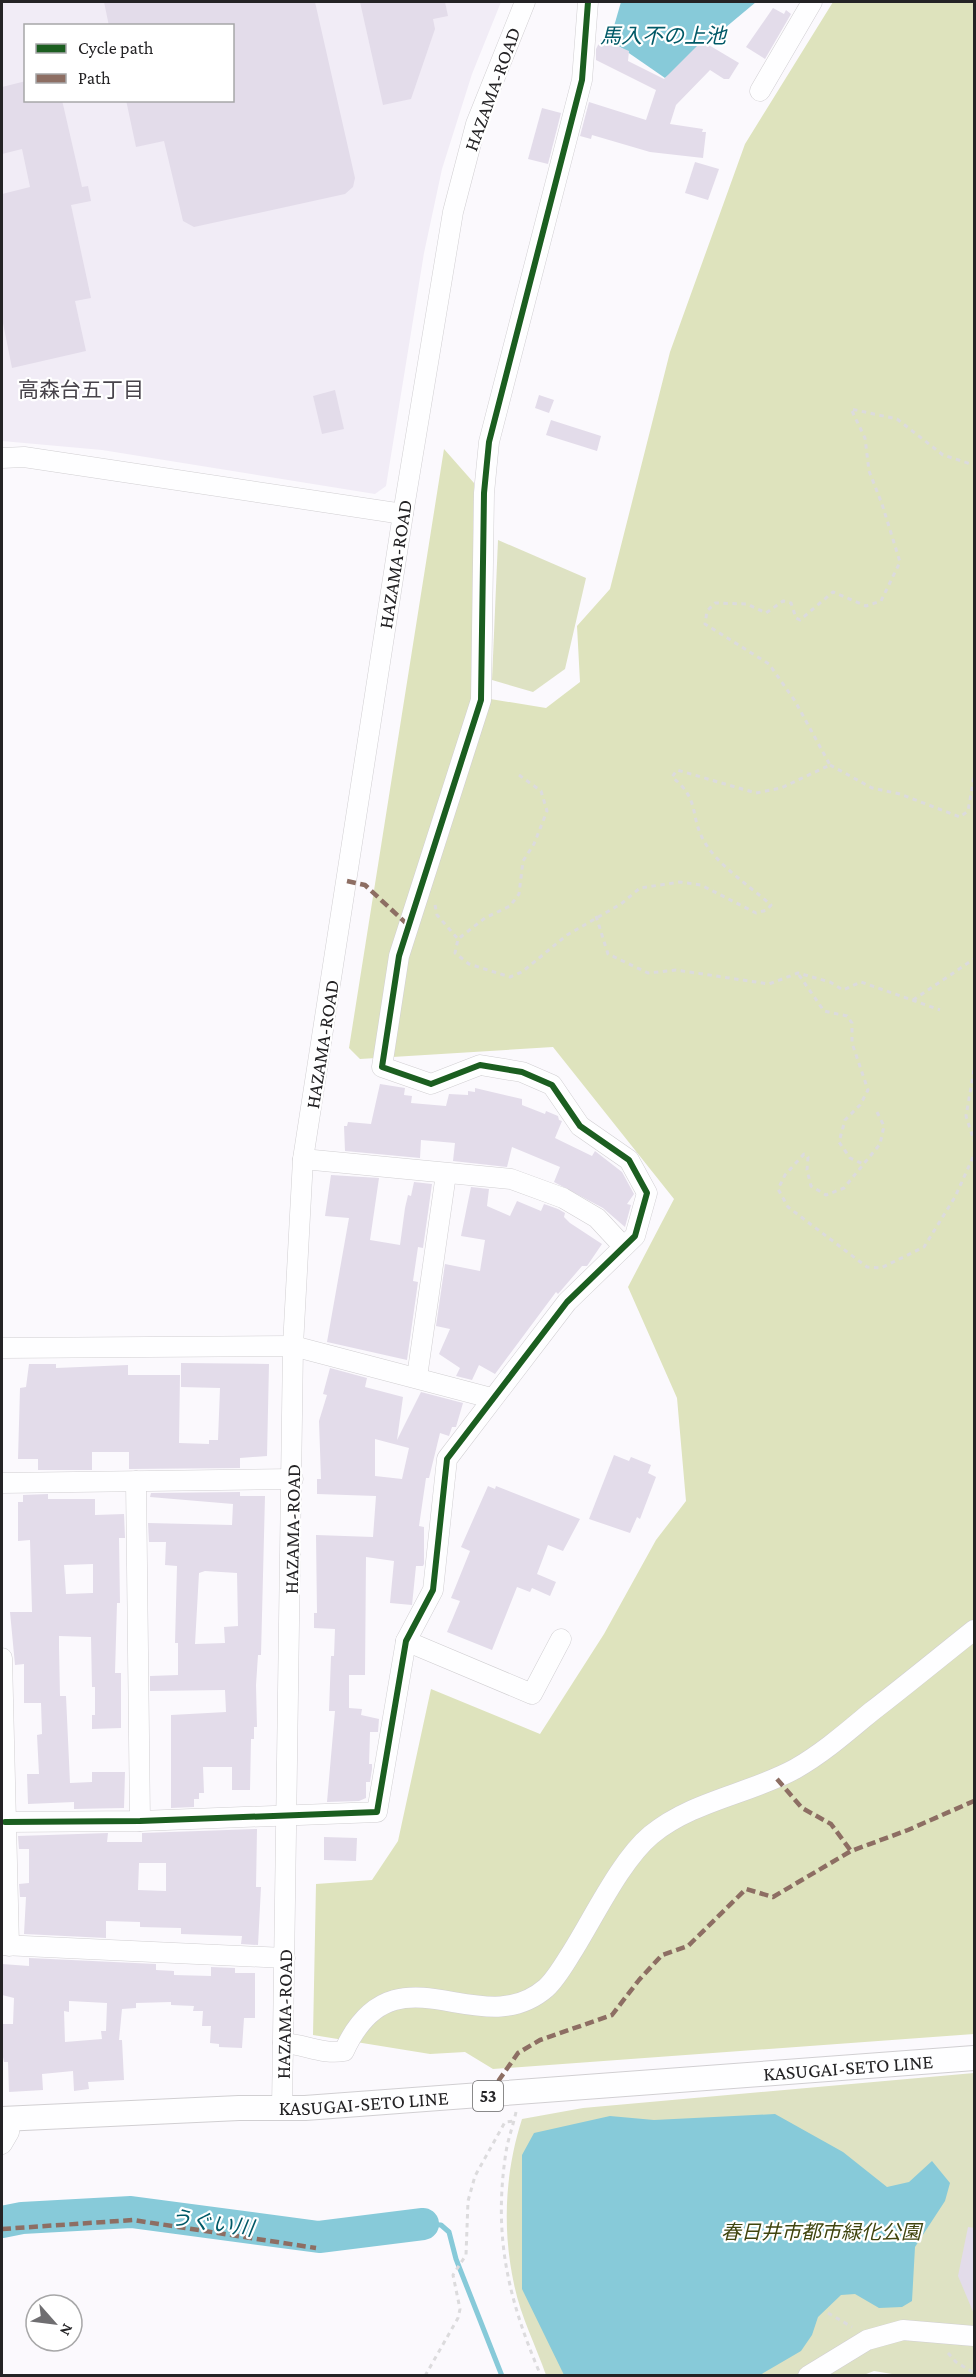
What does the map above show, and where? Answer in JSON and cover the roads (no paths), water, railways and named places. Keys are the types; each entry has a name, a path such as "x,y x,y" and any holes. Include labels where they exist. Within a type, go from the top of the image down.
{"main road":[{"name":"KASUGAI-SETO LINE","path":"6,2119 282,2108 500,2095 975,2058"}],"street":[{"name":"HAZAMA-ROAD","path":"282,2108 293,1479 293,1347 303,1159 403,514 453,212 476,124 525,2"},
{"path":"5,1822 140,1821 377,1812 406,1641 433,1590 447,1459 491,1398 567,1302 622,1246 635,1236 646,1193 629,1160 580,1126 552,1085 522,1072 480,1065 431,1084 382,1067 396,989 399,956 427,874 456,772 471,736 481,700 484,493 489,442 582,80 588,2"},
{"path":"760,91 812,2"},
{"path":"2,458 24,457 403,514"},
{"path":"303,1159 511,1179 563,1198 597,1218 622,1246"},
{"path":"417,1377 446,1174"},
{"path":"2,1348 293,1347 417,1377 491,1398"},
{"path":"2,1483 293,1479"},
{"path":"136,1481 140,1821"},
{"path":"283,2043 302,2044 330,2054 344,2051 354,2028 372,2010 387,2000 404,1997 487,2006 518,2004 545,1988 566,1962 632,1856 651,1835 686,1814 777,1779 818,1755 975,1630"},
{"path":"406,1641 532,1694 561,1639"},
{"path":"2,1658 5,1946 285,1958"},
{"path":"2,2144 9,2132 6,2119"},
{"path":"808,2376 867,2340 903,2330 975,2336"}],"water":[{"name":"馬入不の上池","path":"621,2 756,2 665,78 610,40"},
{"name":"春日井市都市緑化公園","path":"775,2114 843,2152 887,2187 909,2182 932,2161 950,2183 945,2201 915,2247 912,2301 902,2307 879,2308 855,2294 841,2295 818,2317 812,2335 801,2351 760,2375 564,2375 522,2289 522,2155 534,2133 610,2116 654,2120"}],"waterway":[{"name":"うぐい川","path":"2,2222 22,2218 131,2212 319,2237 423,2224"},
{"path":"423,2224 441,2225 449,2232 456,2259 502,2376"}],"district":[{"name":"高森台五丁目","path":"81,390"}]}
